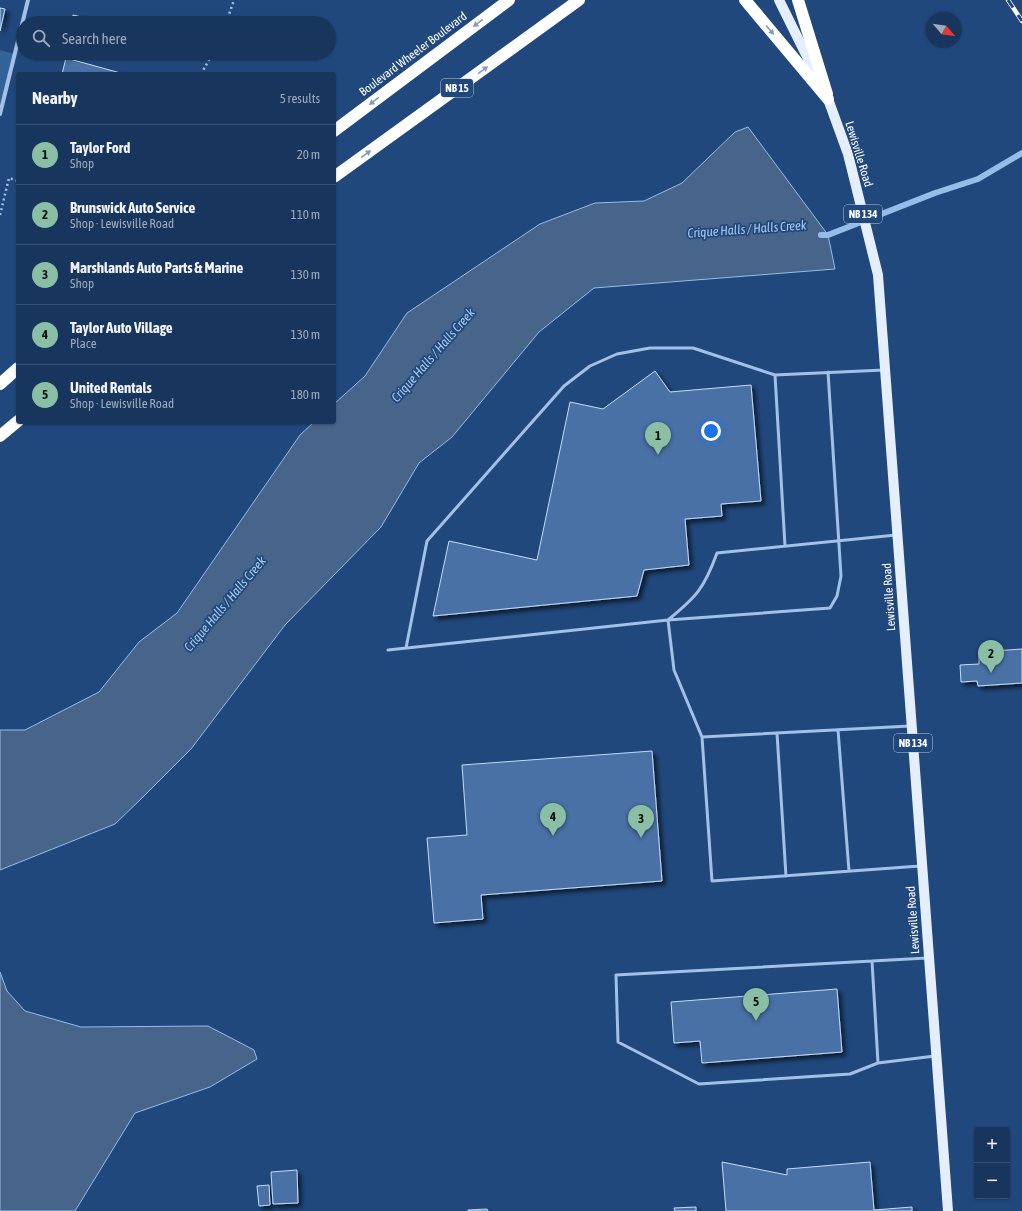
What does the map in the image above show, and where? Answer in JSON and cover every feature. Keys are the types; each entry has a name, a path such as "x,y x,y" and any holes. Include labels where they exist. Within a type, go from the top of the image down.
{"highway":[{"name":"Boulevard Wheeler Boulevard","path":"336,130 509,0"},
{"name":"NB 15","path":"336,175 579,0"},
{"path":"745,0 828,99"},
{"path":"798,0 828,99"},
{"path":"0,384 16,370"},
{"path":"0,436 16,423"}],"main road":[{"name":"Lewisville Road","path":"779,0 828,99 848,154 878,275 948,1211"}],"street":[{"path":"24,16 28,0"},
{"path":"0,114 16,49"}],"lane":[{"path":"406,648 427,541 564,386 590,366 617,354 650,348 693,348 775,375 886,370"},
{"path":"388,650 668,620 830,608 837,596 841,576 828,372"},
{"path":"775,375 785,546"},
{"path":"668,620 694,599 708,578 717,553 898,535"},
{"path":"668,620 674,670 702,737 712,881 922,866"},
{"path":"702,737 912,726"},
{"path":"838,730 849,872"},
{"path":"777,733 786,876"},
{"path":"929,958 616,975 618,1042 699,1084 850,1074 878,1063 936,1056"},
{"path":"872,961 878,1063"}],"path":[{"path":"228,16 234,0"},
{"path":"202,72 209,60"},
{"path":"0,215 9,178 16,180"}],"shaded area":[{"path":"0,50 15,54 0,114"}],"water":[{"path":"748,127 828,235 835,269 594,288 539,332 452,437 419,463 381,527 285,625 191,749 143,797 115,824 0,870 0,730 25,730 99,692 139,642 177,613 300,435 312,424 336,424 336,402 365,376 407,313 540,224 595,203 644,201 682,183 735,132"},
{"path":"0,972 7,991 25,1011 81,1027 208,1026 254,1050 257,1059 210,1087 135,1113 75,1211 0,1211"}],"building":[{"path":"0,8 5,9 0,31"},
{"path":"66,60 73,60 117,72 62,72"},
{"path":"655,371 670,392 751,385 761,501 721,504 722,516 685,519 689,565 644,570 637,596 433,616 449,541 537,560 570,402 603,409"},
{"path":"1022,649 1022,683 978,686 977,681 961,682 960,665 979,664 979,652"},
{"path":"652,751 662,881 481,895 483,919 434,923 427,838 467,835 462,765"},
{"path":"837,989 842,1052 702,1063 700,1041 674,1043 671,1002"},
{"path":"722,1162 787,1175 787,1169 870,1162 874,1210 912,1207 912,1211 726,1211"},
{"path":"297,1170 298,1203 273,1204 271,1172"},
{"path":"269,1185 270,1205 259,1206 257,1186"},
{"path":"696,1207 696,1211 675,1211 674,1208"},
{"path":"487,1209 488,1211 468,1211 468,1210"}],"waterway":[{"name":"Crique Halls / Halls Creek","path":"821,235 828,235 935,193 978,179 1022,153"}],"railway":[{"path":"1008,0 1022,21"}],"place":[{"name":"Taylor Ford","path":"658,455"},
{"name":"Brunswick Auto Service","path":"991,673"},
{"name":"Taylor Auto Village","path":"553,836"},
{"name":"Marshlands Auto Parts & Marine","path":"641,838"},
{"name":"United Rentals","path":"756,1021"}]}
